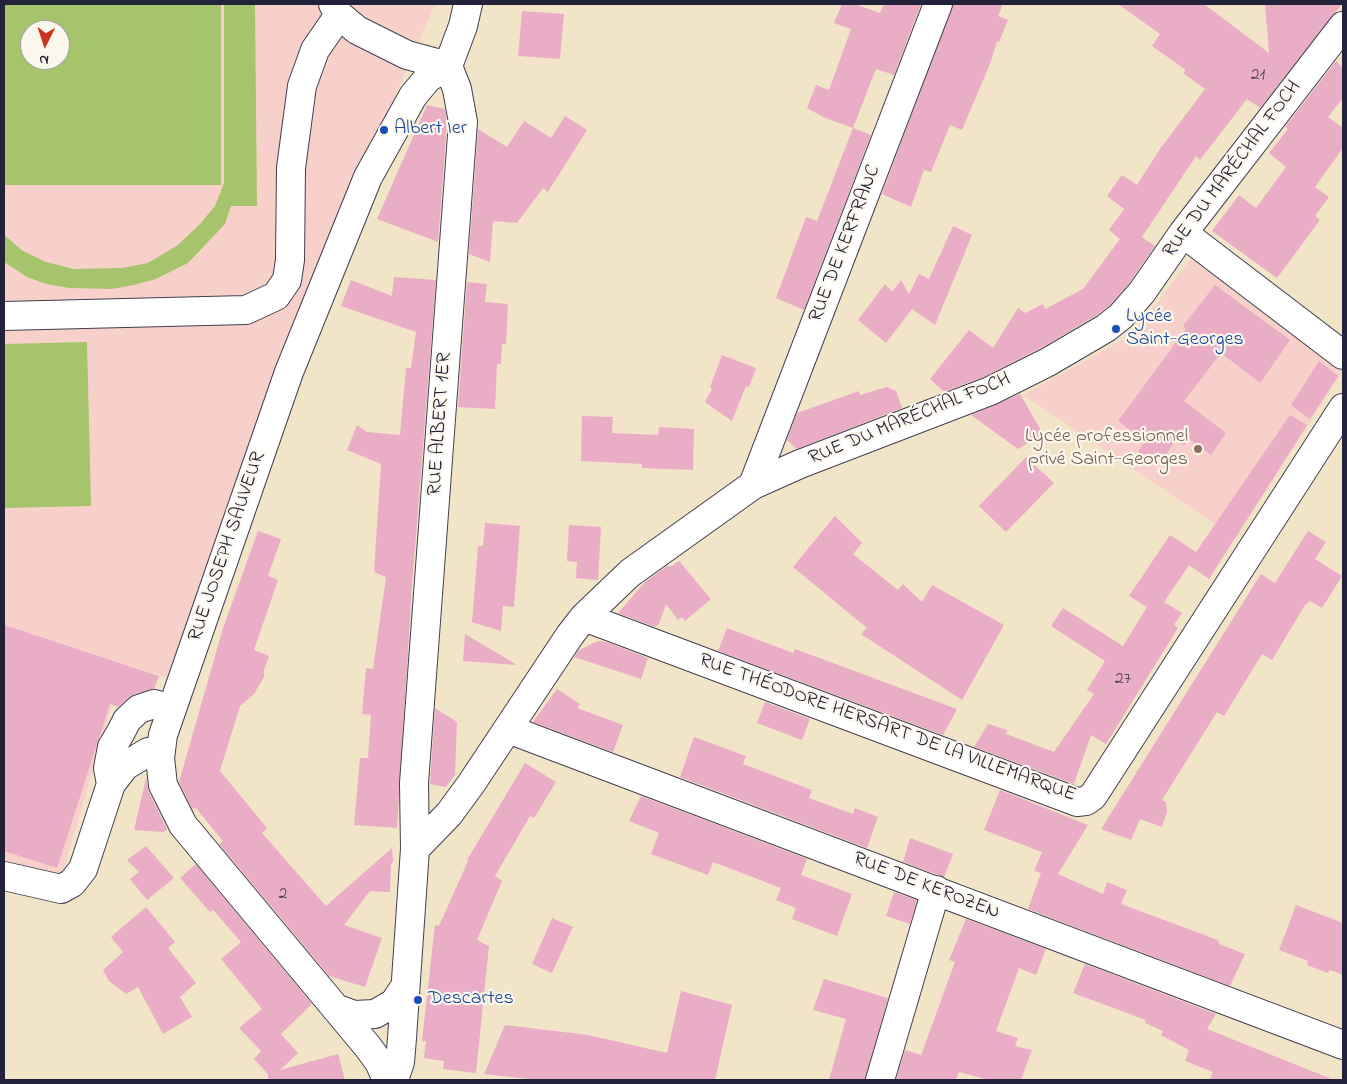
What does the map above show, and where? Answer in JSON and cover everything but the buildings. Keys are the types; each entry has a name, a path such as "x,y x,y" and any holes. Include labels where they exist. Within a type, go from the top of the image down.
{"street":[{"path":"4,316 246,310 276,296 287,280 290,260 291,168 302,86 315,50 336,10 357,30 408,55 448,66 463,26 468,4"},
{"name":"RUE DE KERFRANC","path":"753,485 938,4"},
{"name":"RUE DU MARÉCHAL FOCH","path":"415,849 449,814 584,617 630,572 753,485 800,464 990,391 1048,362 1106,328 1121,316 1142,292 1183,234 1343,26"},
{"name":"RUE JOSEPH SAUVEUR","path":"388,1080 379,1062 338,1009 183,825 163,785 161,751 162,735 288,372 368,177 412,96 428,78 448,66"},
{"name":"RUE ALBERT 1ER","path":"394,1080 400,1062 415,849 414,783 463,122 457,90 448,66"},
{"path":"1183,234 1343,355"},
{"name":"RUE THÉODORE HERSART DE LA VILLEMARQUE","path":"584,617 1071,800 1086,801 1094,796 1343,408"},
{"path":"111,784 108,768 112,747 127,720 139,708 154,704 172,709"},
{"name":"RUE DE KEROZEN","path":"508,729 1343,1045"},
{"path":"4,876 61,889 72,883 83,869 111,784 126,766 135,760 148,752 161,751"},
{"path":"880,1080 936,890"},
{"path":"338,1009 354,1015 375,1014 394,1003 404,988"}],"shaded area":[{"path":"4,4 435,4 305,303 174,680 124,664 62,875 4,863"},
{"name":"Lycée professionnel privé Saint-Georges","path":"1194,255 1343,356 1343,370 1236,538 1023,395 1133,334"}],"green space":[{"path":"4,4 221,4 221,185 4,185"},
{"path":"224,4 255,4 257,206 231,206 225,224 188,263 156,279 134,285 112,289 70,288 46,284 27,277 4,262 4,235 23,251 46,262 74,269 122,268 148,263 178,245 200,224 215,206 224,183"},
{"path":"87,342 91,506 4,508 4,344"}],"place":[{"name":"Albert Ier","path":"384,130"},
{"name":"Lycée Saint-Georges","path":"1116,329"},
{"name":"Lycée professionnel privé Saint-Georges","path":"1198,449"},
{"name":"Descartes","path":"418,1000"}]}
